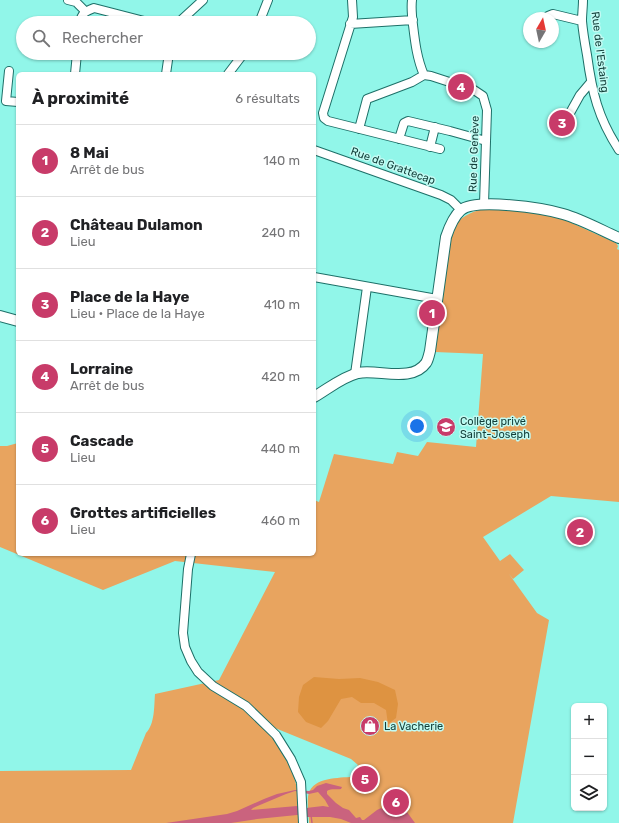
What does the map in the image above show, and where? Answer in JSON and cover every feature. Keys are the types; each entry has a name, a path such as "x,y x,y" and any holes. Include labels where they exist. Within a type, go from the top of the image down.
{"main road":[{"path":"316,396 345,378 355,374 365,372 403,374 413,373 420,369 426,362 430,351 446,237 450,224 461,210 470,206 484,204 530,208 571,217 619,238"},
{"path":"0,316 16,320"}],"street":[{"path":"68,0 76,2 85,11"},
{"path":"186,16 203,0"},
{"path":"262,16 268,0"},
{"path":"352,0 353,17 323,113 324,118 328,121 440,149"},
{"path":"359,129 367,99 412,82 424,75 419,62 413,20 412,0"},
{"name":"Rue de l'Estaing","path":"583,0 582,21 594,98 609,135 619,150"},
{"path":"82,16 85,11 94,8 125,16"},
{"path":"559,15 582,21"},
{"path":"350,24 413,20"},
{"path":"75,72 76,60"},
{"path":"166,72 168,60"},
{"path":"230,72 239,60"},
{"path":"9,71 6,101 16,102"},
{"name":"Rue de Genève","path":"424,75 474,90 483,96 487,110 484,204"},
{"path":"570,113 580,95 591,82"},
{"path":"399,139 404,123 408,121 486,141"},
{"path":"430,147 435,127"},
{"name":"Rue de Grattecap","path":"316,151 441,195 451,200 461,210"},
{"path":"316,277 437,299"},
{"path":"355,374 367,287"},
{"path":"191,556 188,569 183,633 185,647 190,661 198,672 213,686 246,706 276,735 301,782 303,822"}],"shaded area":[{"path":"487,208 535,213 563,219 616,243 618,246 617,249 619,250 619,502 551,496 483,537 500,561 510,554 524,570 513,579 509,574 537,613 549,620 513,823 309,823 308,797 313,786 324,780 350,777 358,765 351,759 275,728 271,736 287,761 297,789 299,823 0,823 0,771 131,770 146,733 151,725 154,715 155,694 219,680 275,572 175,561 103,590 22,556 316,556 316,501 319,502 334,454 393,464 397,452 418,456 427,442 476,447 483,354 435,352 448,245 454,227 458,222 476,211"},
{"path":"16,444 16,554 0,547 0,446"},
{"path":"314,677 339,679 360,678 378,682 395,690 398,704 396,718 388,724 386,710 374,703 361,703 352,697 341,699 328,721 321,728 306,722 298,712 299,697 303,685"},
{"path":"326,783 342,787 341,789 329,790 327,791 327,794 336,803 349,810 356,818 360,817 364,820 381,808 392,816 401,812 407,812 415,823 351,823 330,817 307,817 297,815 231,823 166,823 227,814 277,794 295,790 309,791 313,790 317,786","holes":["295,791 309,794 318,792 329,807 323,806 306,808 297,806 251,810"]}],"waterway":[{"path":"311,815 312,823"}],"place":[{"name":"Lorraine","path":"461,87"},
{"name":"Place de la Haye","path":"562,123"},
{"name":"8 Mai","path":"432,313"},
{"name":"Collège privé Saint-Joseph","path":"446,427"},
{"name":"Château Dulamon","path":"580,532"},
{"name":"La Vacherie","path":"370,726"},
{"name":"Cascade","path":"365,779"},
{"name":"Grottes artificielles","path":"396,802"}]}
